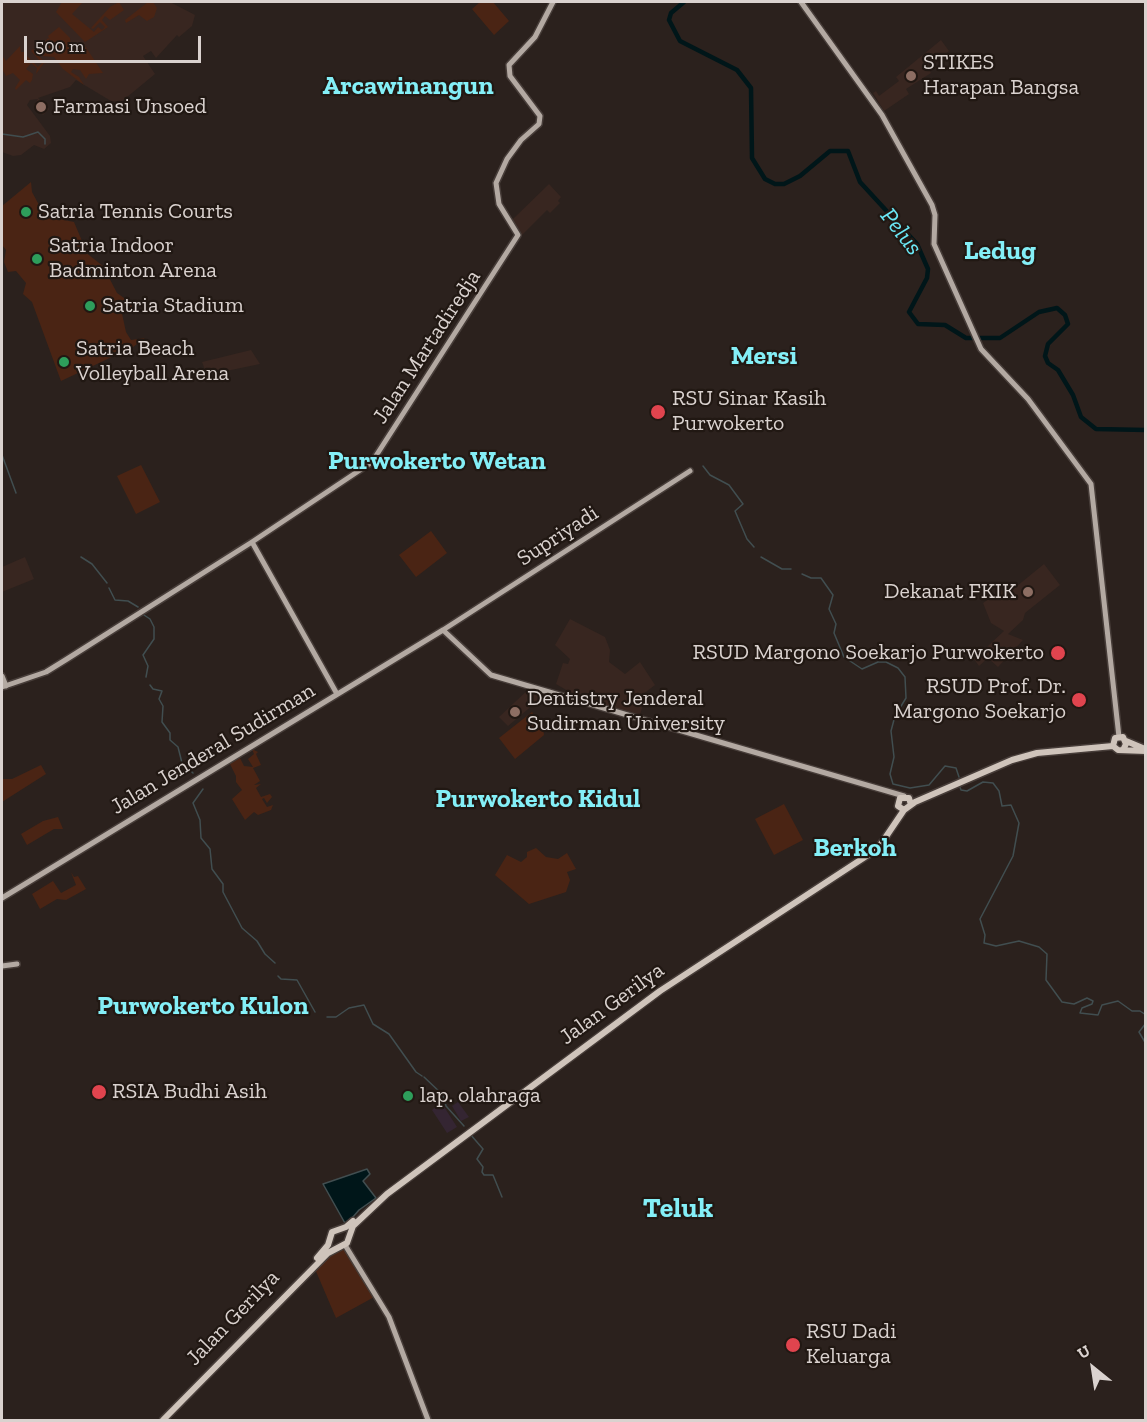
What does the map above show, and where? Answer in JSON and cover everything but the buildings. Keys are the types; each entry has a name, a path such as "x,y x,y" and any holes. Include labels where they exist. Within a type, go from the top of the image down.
{"highway":[{"path":"746,933 881,844 900,807 908,800 949,787 1012,760 1037,753 1113,744 1119,736 1146,750"},
{"path":"1123,750 1126,741"},
{"path":"1113,744 1118,750 1146,750"},
{"path":"900,807 908,800"},
{"name":"Jalan Gerilya","path":"340,1228 348,1226 382,1196 663,986 746,933"},
{"name":"Jalan Gerilya","path":"628,1012 746,933"},
{"name":"Jalan Gerilya","path":"349,1238 353,1226 382,1196"},
{"path":"340,1228 345,1230 349,1238 342,1246 330,1239 332,1232 340,1228"},
{"name":"Jalan Gerilya","path":"160,1420 297,1281 324,1251 330,1239"},
{"name":"Jalan Gerilya","path":"297,1281 328,1253 342,1246"}],"main road":[{"name":"Jalan Martadiredja","path":"252,542 370,464 518,235 497,199 498,175 521,140 539,123 540,116 510,76 509,65 513,58 535,37 553,2"},
{"path":"801,2 882,115 932,206 935,215 934,244 981,349 988,359 1005,373 1029,399 1091,484 1119,736"},
{"name":"Supriyadi","path":"443,630 690,471"},
{"path":"2,676 4,687 46,672 252,542 337,694"},
{"path":"443,630 487,673 908,800"},
{"name":"Jalan Jenderal Sudirman","path":"2,898 443,630"},
{"path":"891,793 900,807"},
{"path":"6,965 17,962"},
{"path":"342,1246 389,1317 428,1420"}],"shaded area":[{"path":"2,2 170,2 195,15 192,26 179,37 177,35 156,58 151,51 143,56 155,74 121,102 111,101 76,80 70,87 38,98 49,109 43,115 34,105 38,99 30,100 27,105 50,136 51,143 44,149 34,145 21,155 13,156 2,152"},
{"path":"62,2 83,2 72,14 94,32 98,27 102,30 105,27 100,22 93,29 91,28 110,7 119,2 124,10 110,20 105,16 102,20 108,27 85,42 56,12"},
{"path":"148,2 153,2 157,8 154,17 147,21 139,15 126,23 125,20"},
{"path":"480,2 493,2 509,21 494,35 472,9"},
{"path":"59,27 70,38 71,47 83,43 103,73 89,74 86,79 80,70 73,69 71,72 79,77 84,85 63,69 54,57 43,56 35,44 39,42 42,45 48,38 50,40 48,36"},
{"name":"STIKES Harapan Bangsa","path":"941,40 949,51 928,69 931,73 906,89 909,94 884,111 873,93 876,91 879,96 899,81 896,77"},
{"path":"20,46 21,52 27,52 26,55 38,67 42,63 31,51 33,49 46,64 44,63 36,74 37,68 31,63 26,69 33,74 32,80 30,83 26,80 16,90 20,80 13,73 6,76 2,69 2,55 6,61"},
{"path":"31,182 32,192 39,205 45,203 46,209 52,214 62,211 64,220 74,222 82,241 80,248 103,266 117,293 131,303 132,307 124,313 124,309 121,309 126,332 131,340 145,338 133,347 61,381 32,302 23,294 26,283 16,271 8,272 4,262 6,250 2,245 2,206"},
{"path":"549,184 561,197 558,201 560,203 550,213 547,210 521,236 512,220"},
{"path":"251,350 260,364 207,375 202,362"},
{"path":"141,465 160,502 136,514 117,476"},
{"path":"431,531 447,553 416,577 399,555"},
{"path":"25,557 34,579 2,592 2,567"},
{"path":"1044,564 1060,585 1025,613 1023,620 1008,634 1023,640 998,667 988,658 979,666 974,659 1004,631 991,623 983,603 1001,590 1006,595"},
{"path":"570,619 605,637 610,650 609,662 625,674 640,662 655,685 638,698 642,708 639,718 565,697 568,691 556,684 563,663 568,664 570,659 555,645"},
{"name":"Dentistry Jenderal Sudirman University","path":"531,687 543,691 540,699 508,726 499,717"},
{"path":"532,712 543,727 544,735 515,759 499,738"},
{"path":"252,749 258,752 256,754 261,765 253,768 260,781 254,785 261,784 256,788 261,797 270,794 272,797 267,803 264,798 262,799 267,807 273,805 271,810 258,815 254,812 245,820 232,799 242,790 236,782 236,776 230,764 240,758 244,766 253,767 248,759 254,754"},
{"path":"41,765 46,774 2,802 2,779 12,779"},
{"path":"784,804 803,840 774,855 755,819"},
{"path":"58,817 63,829 54,829 27,845 21,834 43,821"},
{"path":"536,848 546,857 558,859 567,853 576,869 567,872 570,880 566,892 529,904 495,875 507,855 521,862 527,857 527,852"},
{"path":"71,872 74,877 78,876 86,889 66,900 57,899 40,909 32,894 53,881 61,893 76,885"},
{"path":"441,1102 457,1127 447,1133 432,1110"},
{"path":"458,1102 469,1117 461,1121 452,1106"},
{"path":"367,1169 370,1174 363,1181 376,1198 359,1210 346,1225 323,1184"},
{"path":"342,1249 348,1252 376,1296 336,1318 315,1269 334,1250"}],"waterway":[{"name":"Pelus","path":"684,2 671,13 669,20 680,41 737,70 751,88 752,158 765,179 775,184 784,184 800,176 830,151 848,151 860,182 917,244 928,269 927,278 909,312 918,324 945,325 966,338 1000,338 1039,312 1057,308 1065,315 1068,324 1048,344 1045,356 1048,363 1058,370 1073,395 1081,417 1096,429 1146,430"},
{"path":"2,134 23,137 38,132 45,139 45,144"},
{"path":"2,455 16,493"},
{"path":"703,466 710,475 729,485 743,504 735,511 747,539 754,547"},
{"path":"81,557 92,564 107,583"},
{"path":"761,557 782,569 791,569"},
{"path":"802,574 811,578 821,578 833,595 829,609 836,624 834,633 844,657 862,669 878,662 886,662 898,668 905,677 906,698 895,716 891,731 894,757 890,774 893,784 910,788 929,785 945,766 956,768 959,777"},
{"path":"109,588 115,600 128,601 138,607"},
{"path":"144,615 150,619 154,627 154,639 143,655 148,666 146,677"},
{"path":"150,685 153,689 162,691 159,699 163,706 162,722 170,733 170,740 178,747 182,763 193,773"},
{"path":"960,787 961,790 967,791 983,782 993,783 999,791 1002,806 1011,805 1019,823 1013,856 980,919 985,935 984,943 996,946 1019,941 1039,947 1047,954 1046,980 1062,1002 1074,1004 1087,998 1093,1001 1092,1004 1082,1008 1080,1013 1098,1015 1102,1005 1118,1001 1132,1011 1140,1011 1146,1015"},
{"path":"203,789 193,803 200,820 201,838 210,849 212,869 223,884 223,892 242,928 257,941 265,954 275,963"},
{"path":"278,976 281,979 297,980 315,1012"},
{"path":"327,1017 336,1017 349,1008 364,1005 373,1024 389,1034 416,1072 422,1076"},
{"path":"1146,1023 1139,1032 1146,1044"},
{"path":"424,1077 443,1095 446,1106 464,1126"},
{"path":"470,1134 483,1149 477,1159 483,1167 482,1172 484,1175 493,1175 502,1197"}],"place":[{"name":"STIKES Harapan Bangsa","path":"911,76"},
{"name":"Farmasi Unsoed","path":"41,107"},
{"name":"Satria Tennis Courts","path":"26,212"},
{"name":"Satria Indoor Badminton Arena","path":"37,259"},
{"name":"Satria Stadium","path":"90,306"},
{"name":"Satria Beach Volleyball Arena","path":"64,362"},
{"name":"RSU Sinar Kasih Purwokerto","path":"658,412"},
{"name":"Dekanat FKIK","path":"1028,592"},
{"name":"RSUD Margono Soekarjo Purwokerto","path":"1058,653"},
{"name":"RSUD Prof. Dr. Margono Soekarjo","path":"1079,700"},
{"name":"Dentistry Jenderal Sudirman University","path":"515,712"},
{"name":"RSIA Budhi Asih","path":"99,1092"},
{"name":"lap. olahraga","path":"408,1096"},
{"name":"RSU Dadi Keluarga","path":"793,1345"}],"district":[{"name":"Arcawinangun","path":"408,87"},
{"name":"Ledug","path":"1000,252"},
{"name":"Mersi","path":"764,357"},
{"name":"Purwokerto Wetan","path":"437,462"},
{"name":"Purwokerto Kidul","path":"538,800"},
{"name":"Berkoh","path":"855,849"},
{"name":"Purwokerto Kulon","path":"203,1007"},
{"name":"Teluk","path":"678,1209"}]}
